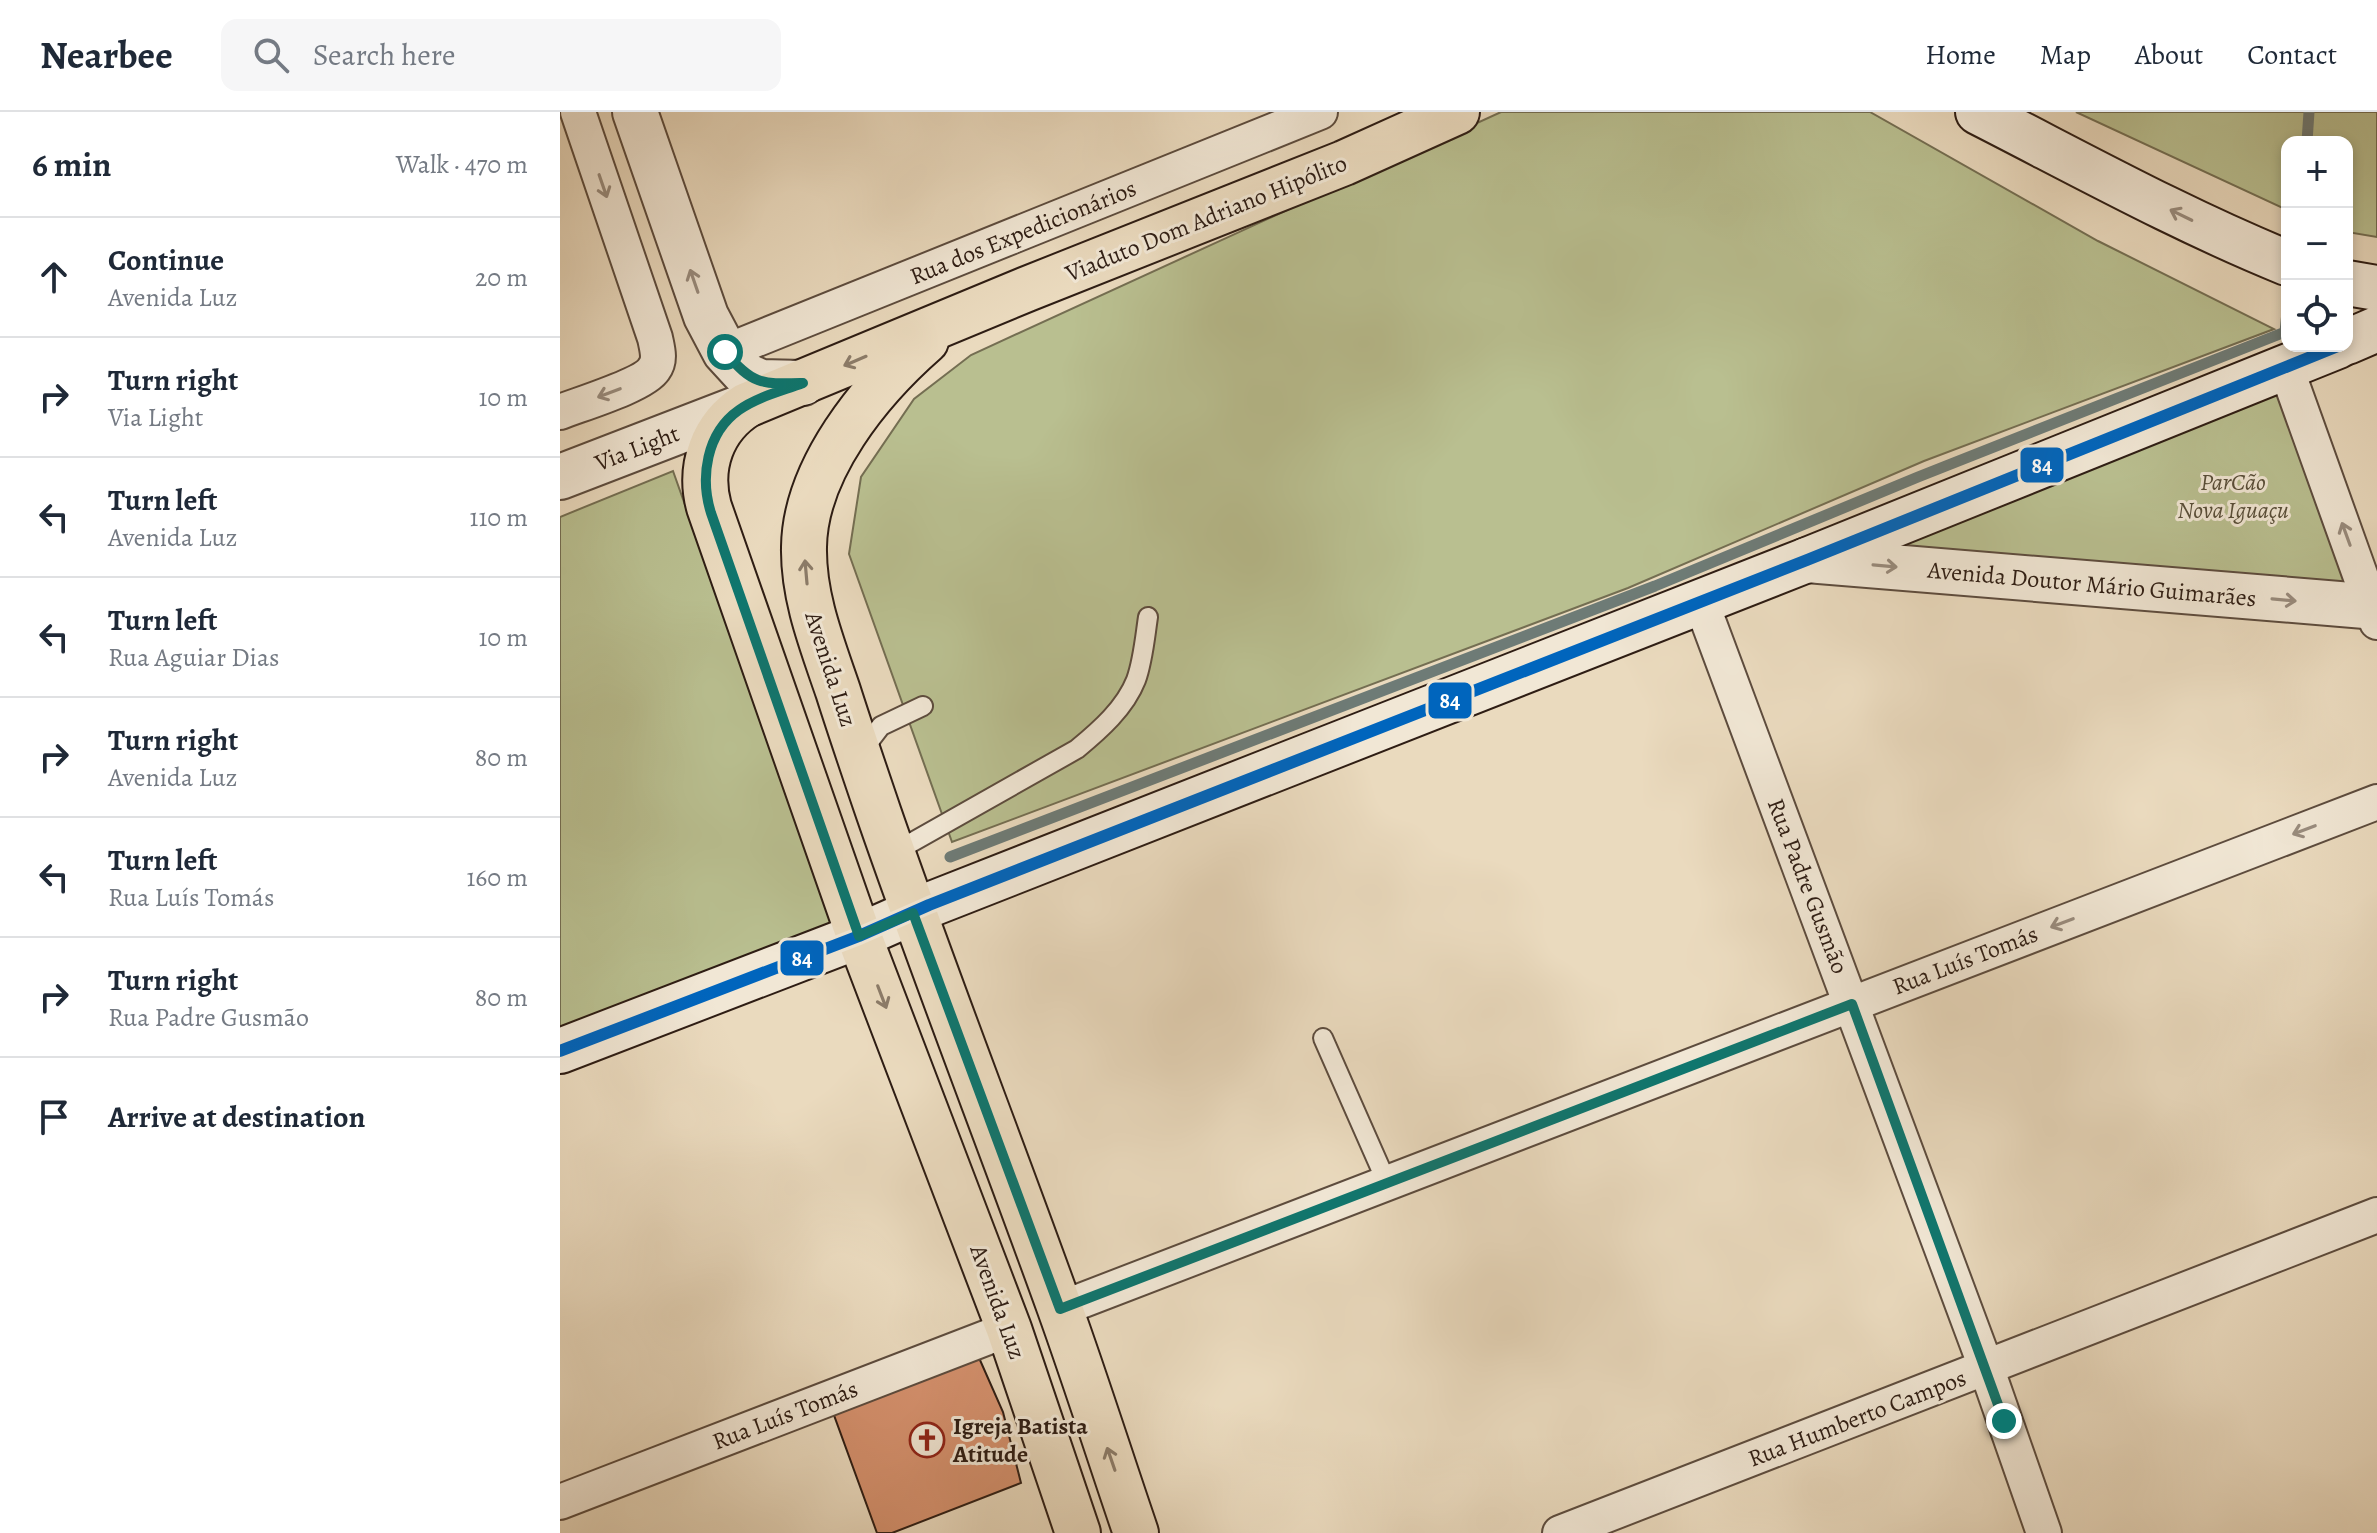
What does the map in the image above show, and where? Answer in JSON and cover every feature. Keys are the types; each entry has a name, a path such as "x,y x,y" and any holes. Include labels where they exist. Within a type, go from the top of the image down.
{"main road":[{"path":"635,112 706,316 725,352 747,376 761,382 803,383 953,319"},
{"name":"Viaduto Dom Adriano Hipólito","path":"953,319 1344,163 1457,112"},
{"path":"1978,112 2269,256"},
{"path":"2353,284 2377,288"},
{"name":"Avenida Luz","path":"953,319 903,361 857,414 835,450 816,489 805,530 805,567 814,621 913,913 1060,1309 1136,1533"},
{"path":"2353,339 2377,329"},
{"path":"560,1051 859,936 2323,352"},
{"name":"Via Light","path":"560,477 803,383"},
{"name":"Avenida Luz","path":"747,405 729,418 711,449 705,472 706,494 859,936 1009,1329 1078,1533"},
{"name":"Avenida Doutor Mário Guimarães","path":"1807,560 2375,612"}],"street":[{"path":"560,412 649,375 656,368 659,358 655,338 578,112"},
{"name":"Rua dos Expedicionários","path":"725,352 1320,112"},
{"path":"2286,368 2375,612"},
{"name":"Rua Padre Gusmão","path":"1701,602 1986,1367 2044,1533"},
{"name":"Rua Luís Tomás","path":"1060,1309 2377,802"},
{"name":"Rua Humberto Campos","path":"1560,1533 2377,1215"},
{"name":"Rua Luís Tomás","path":"560,1502 1009,1329"}],"lane":[{"path":"893,853 1077,749 1098,732 1125,699 1136,679 1148,617"},
{"path":"859,754 881,726 923,706"},
{"path":"1323,1038 1387,1183"}],"green space":[{"path":"1501,112 1870,112 2098,241 2274,329 1924,461 1628,588 952,842 849,554 861,477 914,399 971,355"},
{"path":"2076,112 2377,112 2377,237 2353,233 2353,136 2281,136 2281,207"},
{"name":"ParCão Nova Iguaçu","path":"2286,385 2358,592 1830,555"},
{"path":"673,471 833,922 560,1030 560,517"}],"building":[{"name":"Igreja Batista Atitude","path":"976,1351 1003,1412 1021,1483 892,1533 877,1533 831,1407"}],"waterway":[{"path":"2307,136 2309,112"},
{"path":"950,857 1655,586 1918,477 2281,334"}],"transit line":[{"name":"84","path":"560,1051 859,936 929,905 1807,560 2323,352"}],"place":[{"name":"Igreja Batista Atitude","path":"927,1440"}],"route":[{"path":"725,352 747,376 761,382 803,383 747,405 729,418 711,449 704,482 711,513 859,936 913,913 1060,1309 1852,1004 2004,1421"}]}
